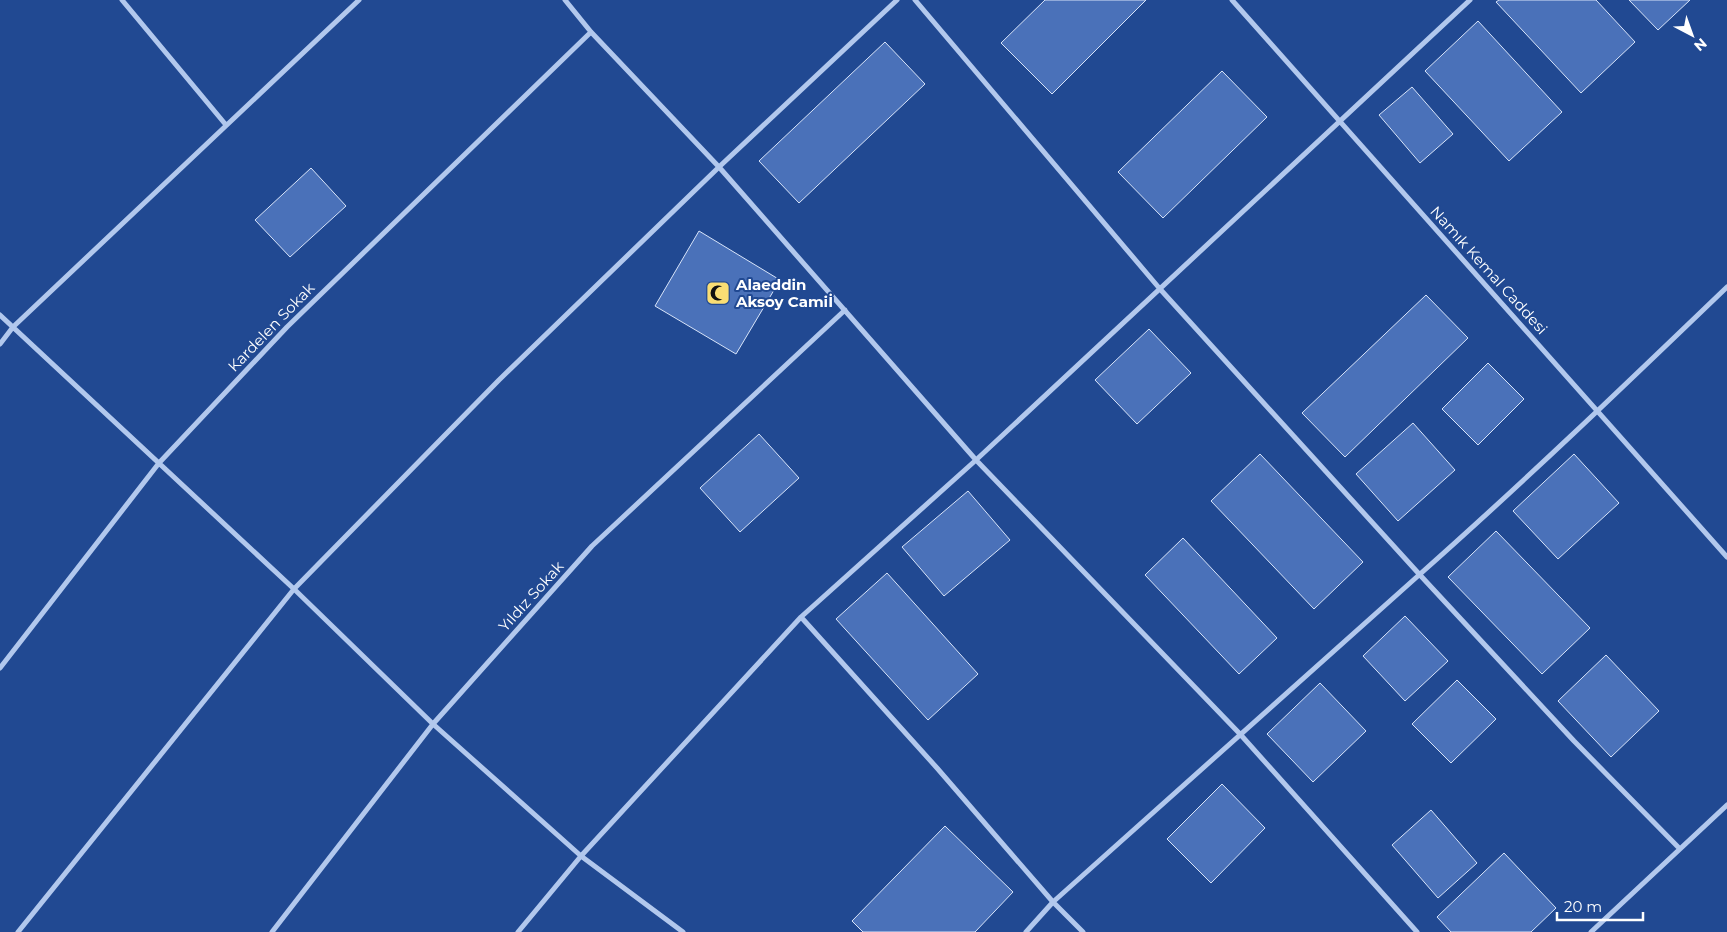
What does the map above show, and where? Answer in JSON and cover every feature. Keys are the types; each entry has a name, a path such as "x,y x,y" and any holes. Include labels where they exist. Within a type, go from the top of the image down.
{"street":[{"path":"122,0 226,125"},
{"path":"0,344 13,327 359,0"},
{"path":"566,0 591,32 719,167 976,460 1240,734 1417,932"},
{"path":"18,932 294,589 499,380 719,167 897,0"},
{"path":"915,0 1160,289 1574,741 1680,849"},
{"name":"Namık Kemal Caddesi","path":"1232,0 1727,556"},
{"path":"518,932 581,856 801,618 976,460 1470,0"},
{"name":"Kardelen Sokak","path":"0,668 159,463 287,327 591,32"},
{"path":"1026,932 1053,902 1420,574 1598,411 1727,287"},
{"name":"Yıldız Sokak","path":"272,932 433,724 592,546 845,310"},
{"path":"0,315 294,589 433,724 581,856 683,932"},
{"path":"801,618 1053,902 1083,932"},
{"path":"1592,932 1727,805"}],"building":[{"path":"1045,0 1146,0 1052,94 1001,43"},
{"path":"1499,0 1596,0 1635,42 1581,93 1496,2"},
{"path":"1629,0 1690,0 1658,30"},
{"path":"1478,21 1562,112 1509,161 1425,71"},
{"path":"885,42 925,84 799,203 759,161"},
{"path":"1222,71 1267,117 1163,218 1118,172"},
{"path":"1412,87 1453,134 1420,163 1379,115"},
{"path":"311,168 346,206 290,257 255,220"},
{"name":"Alaeddin Aksoy Camiİ","path":"699,231 780,280 736,354 655,306"},
{"path":"1426,295 1468,338 1345,457 1302,413"},
{"path":"1149,329 1191,373 1137,424 1095,380"},
{"path":"1488,363 1524,399 1478,445 1442,409"},
{"path":"1413,423 1455,470 1398,521 1356,474"},
{"path":"759,434 799,478 740,532 700,488"},
{"path":"1260,454 1363,562 1314,609 1211,501"},
{"path":"1574,454 1619,503 1558,559 1513,511"},
{"path":"968,491 1010,540 944,596 902,547"},
{"path":"1496,531 1590,628 1542,674 1448,577"},
{"path":"1183,538 1277,638 1239,674 1145,575"},
{"path":"887,573 978,674 928,720 836,619"},
{"path":"1405,616 1448,661 1405,701 1363,656"},
{"path":"1606,655 1659,711 1611,757 1558,701"},
{"path":"1457,680 1496,719 1451,763 1412,724"},
{"path":"1320,683 1366,731 1313,782 1267,734"},
{"path":"1222,784 1265,828 1211,883 1167,839"},
{"path":"1431,810 1477,863 1438,898 1392,845"},
{"path":"945,826 1013,892 975,932 863,932 852,921"},
{"path":"1504,853 1556,908 1531,932 1451,932 1437,917"}],"place":[{"name":"Alaeddin Aksoy Camiİ","path":"718,293"}]}
